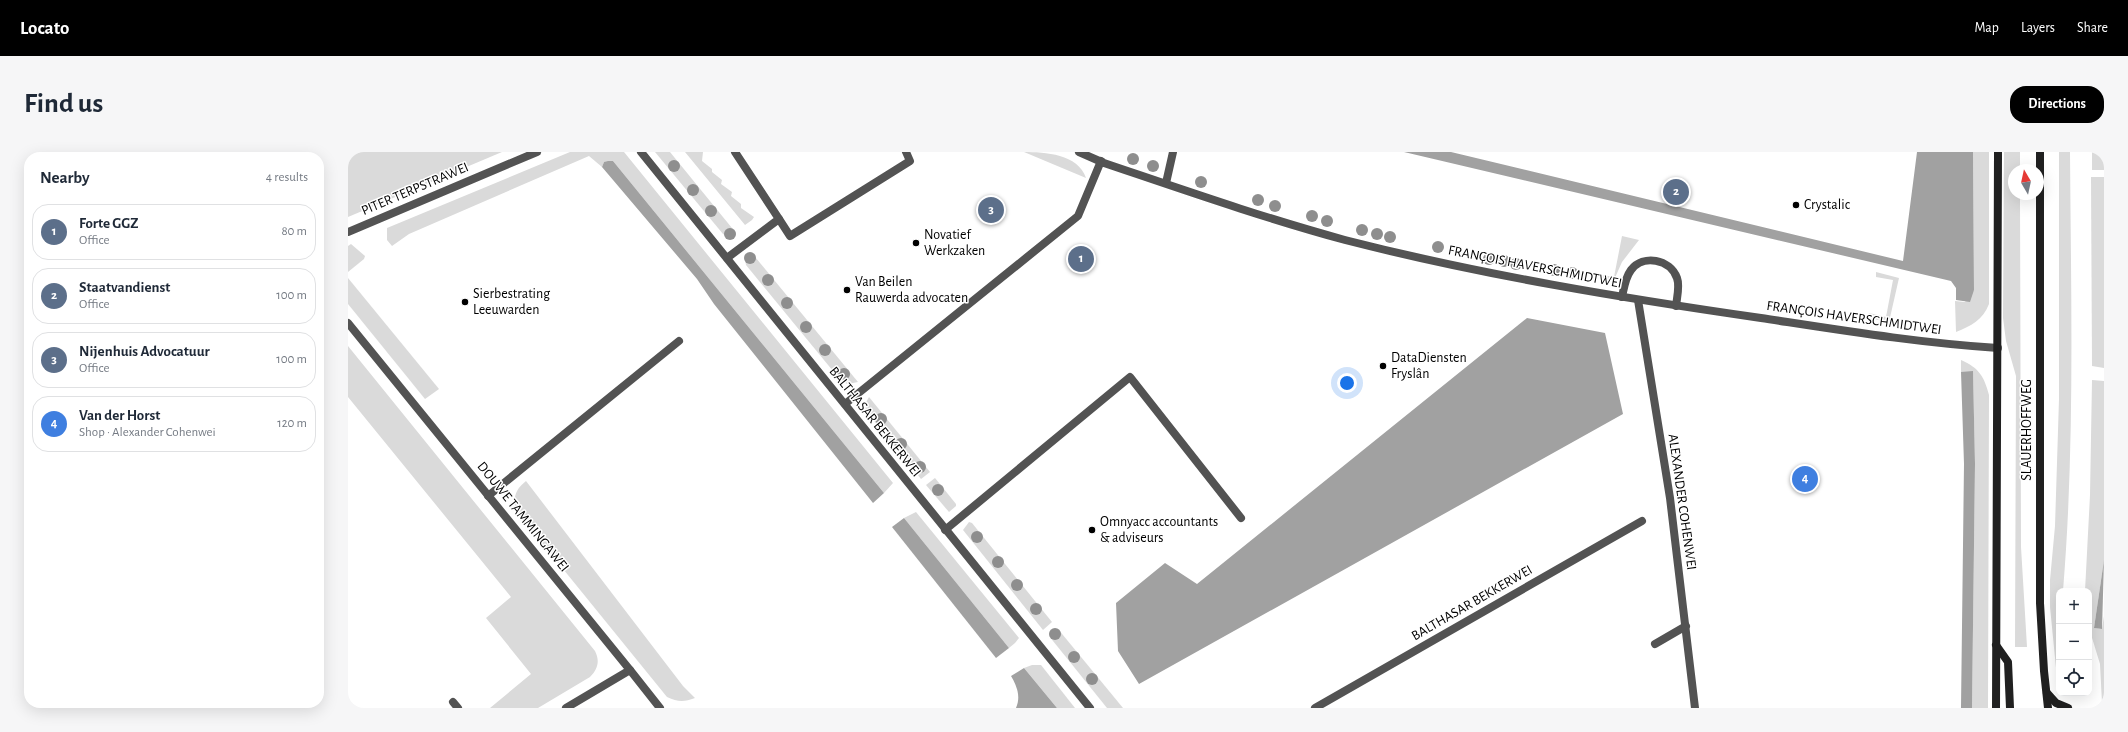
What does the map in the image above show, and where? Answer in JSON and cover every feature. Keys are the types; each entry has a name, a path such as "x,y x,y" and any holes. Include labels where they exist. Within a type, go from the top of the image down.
{"main road":[{"name":"SLAUERHOFFWEG","path":"1996,708 1998,152"},
{"name":"SLAUERHOFFWEG","path":"2040,152 2040,603 2048,708"},
{"path":"1996,645 2008,662 2010,708"},
{"path":"2047,693 2056,703 2068,708"}],"street":[{"name":"PITER TERPSTRAWEI","path":"348,232 537,152"},
{"name":"BALTHASAR BEKKERWEI","path":"641,152 1090,708"},
{"path":"735,152 790,236 910,161 906,152"},
{"name":"FRANÇOIS HAVERSCHMIDTWEI","path":"1079,152 1101,161 1233,206 1346,240 1472,268 1676,306 1940,344 1998,348"},
{"path":"1166,183 1173,152"},
{"path":"845,404 1078,216 1101,161"},
{"path":"727,258 779,219"},
{"path":"1622,297 1626,277 1631,269 1639,263 1657,261 1666,264 1677,278 1678,287 1676,306"},
{"name":"ALEXANDER COHENWEI","path":"1638,300 1670,498 1695,708"},
{"name":"DOUWE TAMMINGAWEI","path":"348,323 660,708"},
{"path":"488,496 679,341"},
{"path":"945,530 1130,377 1241,518"},
{"name":"BALTHASAR BEKKERWEI","path":"1316,708 1642,521"},
{"path":"1655,644 1686,626"},
{"path":"566,708 630,670"}],"shaded area":[{"path":"348,152 502,152 348,217"},
{"path":"570,152 624,152 893,483 884,493 613,161 604,162 602,167 589,156 409,234 392,246 387,240 387,228"},
{"path":"655,152 670,152 736,233 729,237 723,234"},
{"path":"685,152 703,152 702,161 722,180 721,184 732,192 731,196 741,204 741,208 754,217 752,220 745,225"},
{"path":"1024,152 1051,154 1068,159 1082,170 1086,178"},
{"path":"1404,152 1451,152 1903,261 1917,152 1973,152 1974,290 1970,302 1956,300 1956,288 1951,281"},
{"path":"1973,152 1989,152 1989,304 1976,322 1956,332 1955,301 1965,302 1974,290"},
{"path":"2004,152 2020,152 2020,164 2008,164 2008,200 2020,200 2021,547 2027,647 2015,647 2016,376 2006,341 2003,318"},
{"path":"2059,152 2070,152 2071,426 2067,536 2063,588 2056,588 2056,668 2050,607 2050,580 2055,526 2059,399"},
{"path":"2092,152 2104,152 2104,170 2092,170"},
{"path":"613,161 884,493 873,503 714,304 697,279 602,167 604,162"},
{"path":"2091,177 2104,177 2104,368 2092,366"},
{"path":"1622,236 1639,240 1622,262 1614,280 1602,279 1603,275 1614,277"},
{"path":"351,244 365,256 364,259 348,272 348,246"},
{"path":"751,252 858,382 848,384 842,382 746,265 745,259"},
{"path":"1876,272 1899,278 1889,322 1868,318 1869,313 1886,317 1893,280 1876,277"},
{"path":"348,278 439,389 425,399 348,304"},
{"path":"1527,318 1605,333 1623,414 1139,684 1118,651 1116,603 1165,563 1197,584"},
{"path":"348,346 595,651 598,662 595,671 590,677 538,708 490,708 531,674 486,618 511,597 348,397"},
{"path":"1961,360 1972,366 1980,373 1989,395 1988,708 1972,708 1975,464 1973,372 1961,372"},
{"path":"1973,371 1975,464 1972,708 1961,708 1964,464 1961,372"},
{"path":"2092,380 2104,381 2104,560 2094,628 2102,629 2104,616 2104,703 2102,703 2100,664 2092,638 2092,588 2085,588 2090,495"},
{"path":"869,397 930,472 921,479 866,411 865,404"},
{"path":"935,478 956,504 956,506 949,512 926,485"},
{"path":"526,481 683,686 695,698 681,701 667,697 516,511 515,498 517,491"},
{"path":"916,512 1019,638 1009,648 904,518"},
{"path":"904,518 1009,648 996,658 892,527"},
{"path":"969,522 972,523 1052,622 1043,630 963,530"},
{"path":"2104,560 2102,629 2094,628"},
{"path":"1058,629 1123,708 1107,708 1049,636"},
{"path":"1032,665 1041,665 1075,708 1057,708 1024,668"},
{"path":"1024,668 1057,708 1016,708 1018,692 1011,676"}],"place":[{"name":"Staatvandienst","path":"1676,192"},
{"name":"Crystalic","path":"1796,205"},
{"name":"Nijenhuis Advocatuur","path":"991,210"},
{"name":"Novatief Werkzaken","path":"916,243"},
{"name":"Forte GGZ","path":"1081,259"},
{"name":"Van Beilen Rauwerda advocaten","path":"847,290"},
{"name":"Sierbestrating Leeuwarden","path":"465,302"},
{"name":"DataDiensten Fryslân","path":"1383,366"},
{"name":"Van der Horst","path":"1805,479"},
{"name":"Omnyacc accountants & adviseurs","path":"1092,530"}]}
